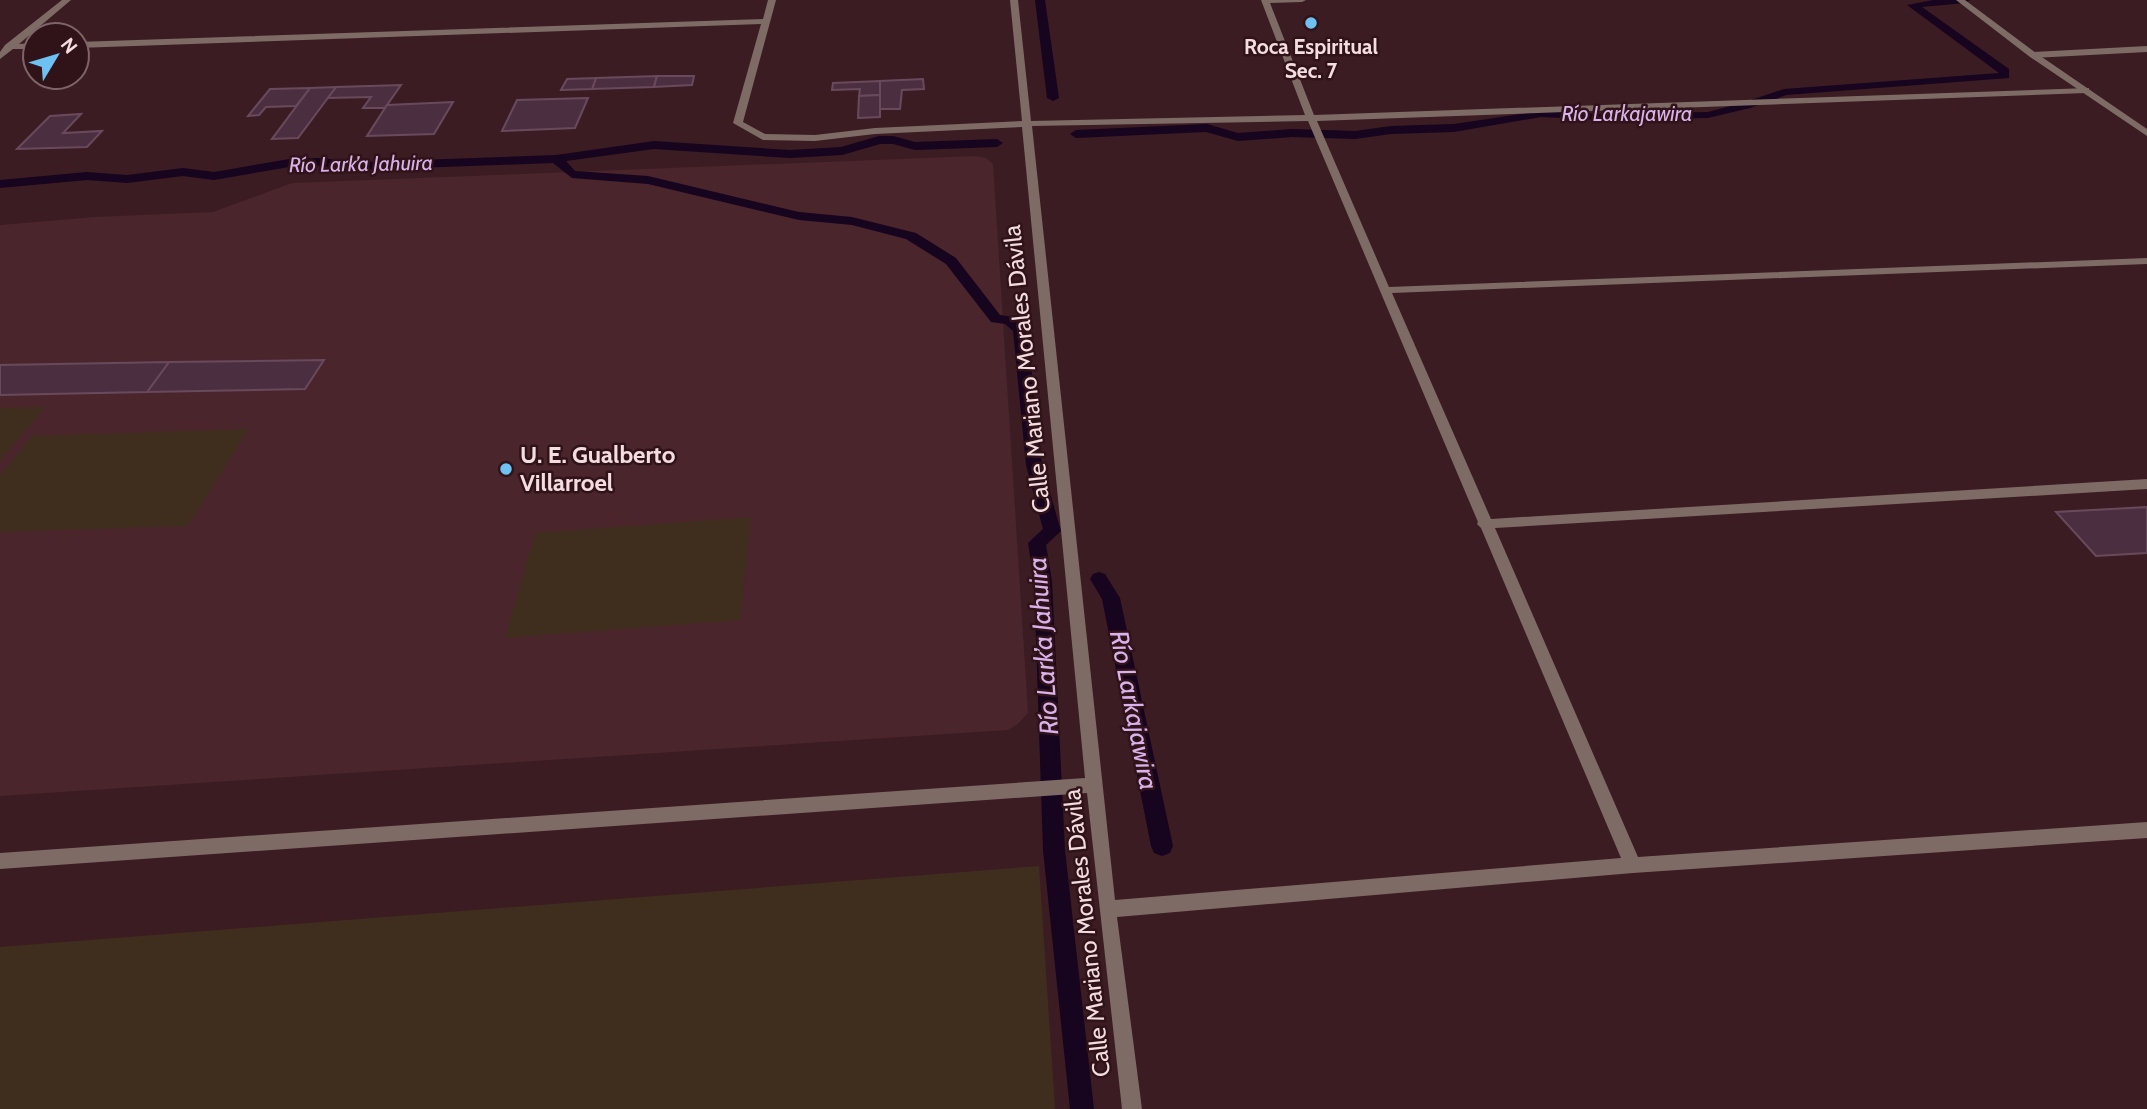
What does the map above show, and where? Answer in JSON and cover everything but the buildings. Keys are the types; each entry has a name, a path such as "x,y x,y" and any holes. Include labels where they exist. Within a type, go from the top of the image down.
{"street":[{"path":"0,56 67,0"},
{"path":"772,0 738,122 763,137 815,138 952,126 1311,118 2085,90"},
{"name":"Calle Mariano Morales Dávila","path":"1014,0 1107,909 1132,1109"},
{"path":"1302,0 1265,1 1311,118 1633,865"},
{"path":"1960,0 2033,55 2147,133"},
{"path":"91,45 767,22"},
{"path":"0,47 21,47"},
{"path":"2033,55 2147,49"},
{"path":"1386,290 2147,261"},
{"path":"1484,524 2147,484"},
{"path":"0,861 1095,785"},
{"path":"1107,909 1633,865 2147,830"}],"shaded area":[{"name":"U. E. Gualberto Villarroel","path":"976,156 986,158 993,164 1028,713 1019,723 1008,730 0,796 0,225 95,217 213,212 292,183"},
{"path":"45,407 0,461 0,408"},
{"path":"249,429 188,526 0,532 0,475 32,436"},
{"path":"751,517 740,620 505,638 535,533"},
{"path":"1039,866 1055,1109 0,1109 0,947"}],"waterway":[{"name":"Río Lark’a Jahuira","path":"1040,0 1053,98"},
{"name":"Río Larkajawira","path":"1076,134 1207,128 1238,137 1292,133 1355,135 1391,130 1454,128 1541,114 1603,117 1708,115 1746,106 1784,92 2005,76 2005,71 1912,5 1965,0"},
{"name":"Río Lark’a Jahuira","path":"556,159 654,145 790,154 842,151 879,140 893,140 915,146 997,143"},
{"name":"Río Lark’a Jahuira","path":"0,184 87,176 127,179 183,172 214,176 289,163 318,162 362,166 556,159"},
{"name":"Río Lark’a Jahuira","path":"556,159 572,174 648,180 799,216 852,221 911,236 951,261 996,319 1009,320 1020,329 1034,465 1052,531 1037,543 1043,581 1054,850 1082,1109"},
{"name":"Río Larkajawira","path":"1099,579 1111,598 1162,846"}],"place":[{"name":"Roca Espiritual Sec. 7","path":"1311,23"},
{"name":"U. E. Gualberto Villarroel","path":"506,469"}]}
